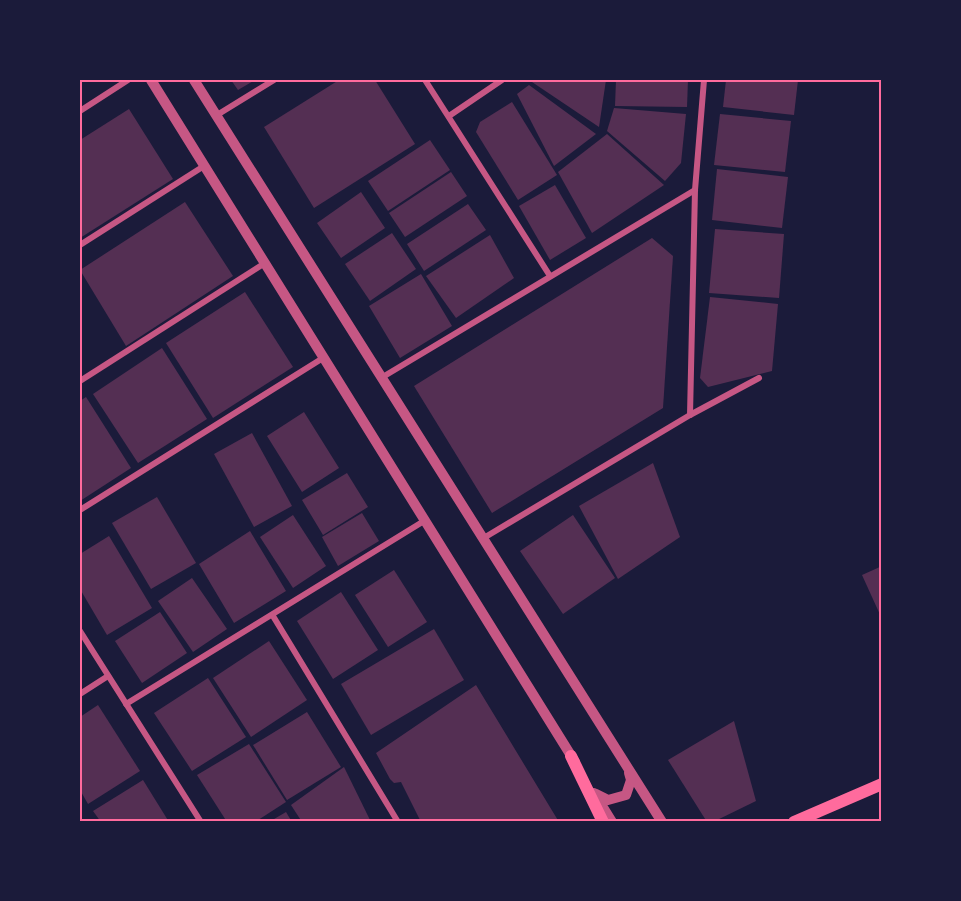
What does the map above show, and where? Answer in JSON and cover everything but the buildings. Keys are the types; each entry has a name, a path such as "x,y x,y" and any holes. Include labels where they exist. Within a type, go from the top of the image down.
{"main road":[{"path":"571,756 603,822"},
{"path":"794,822 882,784"}],"street":[{"path":"80,111 128,80"},
{"path":"151,80 612,822"},
{"path":"194,80 662,822"},
{"path":"217,115 274,80"},
{"path":"425,80 550,276"},
{"path":"449,117 502,80"},
{"path":"690,415 695,190 704,80"},
{"path":"80,245 204,166"},
{"path":"381,378 695,190"},
{"path":"80,381 265,263"},
{"path":"80,510 323,358"},
{"path":"482,539 690,415 759,378"},
{"path":"126,704 273,616 424,521"},
{"path":"273,616 398,822"},
{"path":"80,631 201,822"},
{"path":"80,694 108,676"},
{"path":"593,792 609,800 626,795 631,780 627,767"}]}
